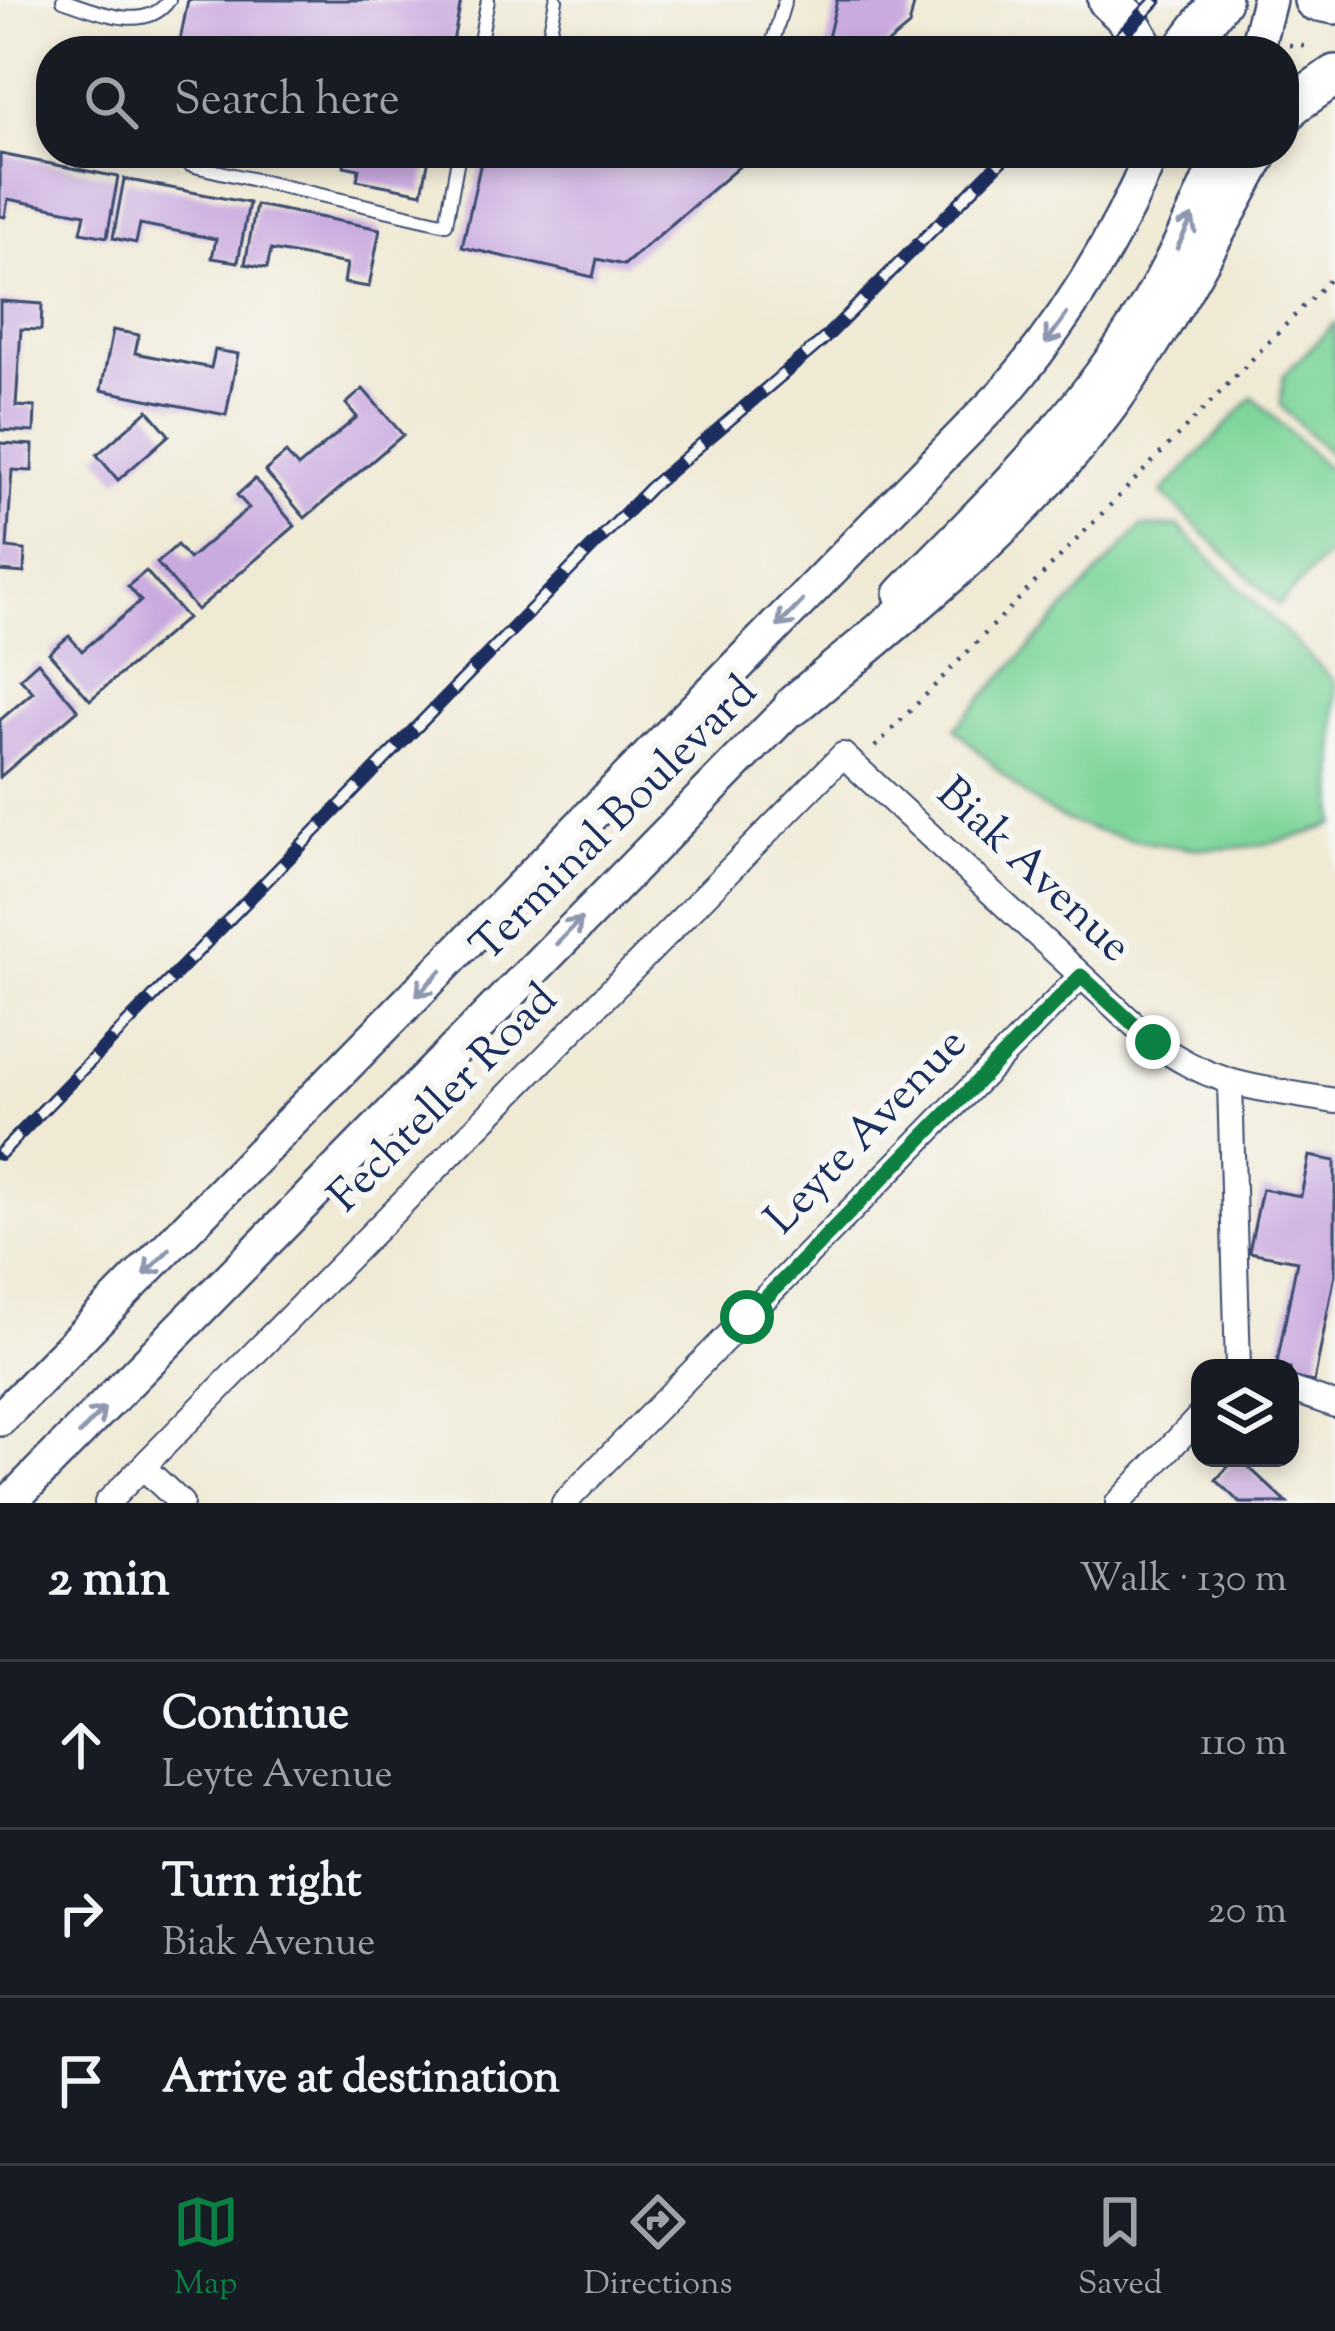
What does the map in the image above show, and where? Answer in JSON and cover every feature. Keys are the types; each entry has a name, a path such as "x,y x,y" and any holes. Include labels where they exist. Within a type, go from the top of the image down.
{"main road":[{"path":"1108,0 1137,36"},
{"path":"1190,36 1200,0"},
{"path":"1195,36 1221,0"},
{"path":"1269,0 1269,36"},
{"path":"1314,0 1335,4"},
{"path":"1299,96 1327,60"},
{"name":"Terminal Boulevard","path":"0,1419 1005,392 1054,334 1095,270 1145,168"},
{"name":"Terminal Boulevard","path":"9,1503 1046,444 1123,345 1163,278 1214,168"},
{"path":"794,705 960,566 1060,463 1110,402 1161,327 1250,168"}],"street":[{"name":"Biak Avenue","path":"844,755 1153,1042 1187,1066 1230,1082 1335,1101"},
{"name":"Fechteller Road","path":"106,1503 844,755"},
{"name":"Leyte Avenue","path":"564,1503 1081,976"},
{"path":"1230,1082 1238,1359"},
{"path":"1299,1392 1335,1405"},
{"path":"1118,1503 1191,1426"},
{"path":"143,1467 182,1503"}],"lane":[{"path":"63,0 138,20 158,13 169,0"},
{"path":"481,36 488,0"},
{"path":"549,36 556,0"},
{"path":"774,36 784,0"},
{"path":"203,168 446,224 456,168"}],"green space":[{"path":"1335,323 1335,459 1281,406 1283,376"},
{"path":"1253,397 1335,476 1335,546 1279,605 1162,493"},
{"path":"1178,526 1335,682 1335,824 1281,841 1231,848 1180,847 1113,835 1068,821 1038,804 955,728 1141,527"}],"building":[{"path":"188,0 461,1 454,36 181,36"},
{"path":"837,0 915,0 909,26 897,36 829,36"},
{"path":"0,154 36,161 36,168 72,168 118,177 107,237 81,232 85,214 8,199 5,217 0,216"},
{"path":"354,168 427,168 422,193 357,180 359,169"},
{"path":"480,168 737,168 624,265 597,259 593,277 462,247"},
{"path":"124,179 249,203 238,262 212,258 216,239 140,224 136,243 113,238"},
{"path":"256,205 380,229 369,287 344,283 347,264 271,250 267,268 245,264"},
{"path":"0,301 42,304 41,330 21,329 16,406 35,407 34,432 0,430"},
{"path":"113,330 139,335 135,353 211,368 215,350 238,354 226,415 101,390"},
{"path":"363,389 403,435 305,518 265,471 286,453 298,467 357,417 346,404"},
{"path":"148,410 169,435 118,480 97,455"},
{"path":"0,443 33,445 32,471 12,470 7,548 25,550 24,573 0,571"},
{"path":"255,479 295,526 197,610 157,563 177,545 189,559 249,508 237,495"},
{"path":"146,571 187,618 90,700 49,653 69,636 82,651 141,601 128,586"},
{"path":"38,662 78,710 0,777 0,720 33,692 20,678"},
{"path":"1309,1156 1335,1161 1335,1274 1314,1382 1299,1380 1299,1359 1278,1359 1297,1261 1249,1252 1262,1189 1301,1196"},
{"path":"1228,1467 1249,1467 1287,1503 1240,1503 1216,1480"}],"railway":[{"path":"1121,36 1156,0"},
{"path":"0,1154 650,488 824,339 994,168"}],"route":[{"path":"747,1317 1081,976 1153,1042"}]}
